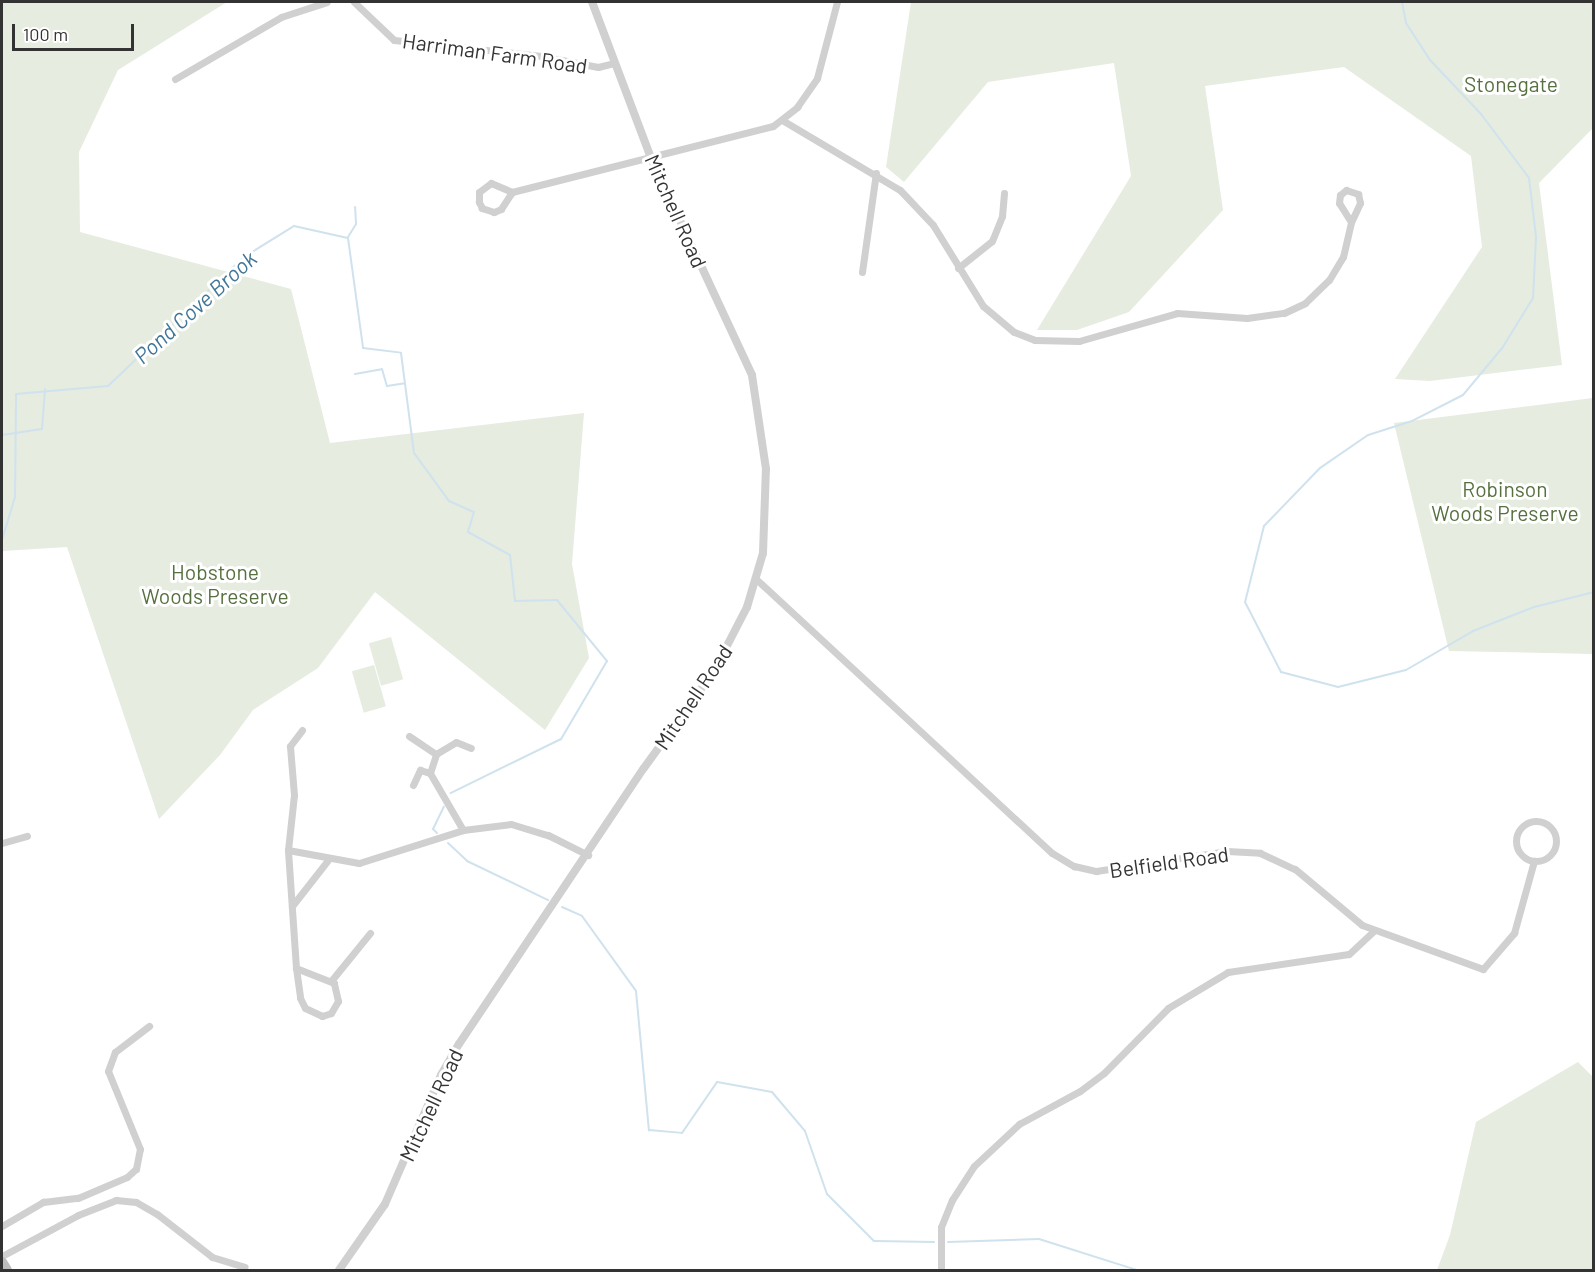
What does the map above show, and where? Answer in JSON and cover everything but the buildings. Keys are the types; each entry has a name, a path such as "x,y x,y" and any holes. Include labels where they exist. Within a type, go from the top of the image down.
{"main road":[{"path":"2,1262 7,1270"}],"street":[{"path":"175,79 281,17 327,2"},
{"name":"Harriman Farm Road","path":"354,2 394,40 541,56 598,67 614,63"},
{"name":"Mitchell Road","path":"339,1270 385,1204 441,1075 459,1044 714,672 743,616 756,579 767,508 757,393 739,342 651,158 592,2"},
{"path":"512,192 501,209 494,212 482,208 478,202 479,192 491,183 512,192 758,131 782,120 802,100 816,78 837,2"},
{"path":"782,120 876,173 922,213 994,318 1028,337 1064,343 1177,313 1247,318 1284,313 1305,303 1329,280 1343,257 1351,222"},
{"path":"862,272 876,173"},
{"path":"958,268 992,241 1002,216 1004,193"},
{"name":"Belfield Road","path":"756,579 1052,853 1074,866 1096,871 1227,851 1260,854 1295,869 1362,925 1483,969 1514,933 1534,861"},
{"path":"296,968 331,981 338,992 337,1005 331,1013 315,1014 301,1002 296,968 288,850 294,795 290,746 302,730"},
{"path":"409,736 436,754"},
{"path":"430,773 436,754 456,742 471,748"},
{"path":"413,785 420,770 430,773 463,830"},
{"path":"1536,821 1552,829 1556,842 1551,853 1534,861 1522,855 1516,843 1523,825 1536,821"},
{"path":"288,850 328,860 359,863 463,830 511,824 548,835 588,855"},
{"path":"2,843 27,836"},
{"path":"292,906 328,860"},
{"path":"941,1270 941,1227 952,1200 974,1166 1019,1124 1080,1091 1104,1073 1168,1008 1228,972 1350,954 1374,931"},
{"path":"331,981 369,933"},
{"path":"2,1226 43,1202 78,1198 127,1177 136,1169 140,1149 108,1071 115,1052 149,1026"},
{"path":"2,1256 78,1215 116,1200 136,1202 157,1214 212,1257 245,1267"}],"green space":[{"name":"Hobstone Woods Preserve","path":"2,2 227,2 118,70 79,152 80,232 291,289 330,443 584,413 572,564 589,658 545,730 375,592 318,668 253,710 220,755 159,819 67,547 2,551"},
{"name":"Stonegate","path":"911,2 1593,2 1593,128 1539,183 1562,365 1430,381 1395,379 1482,247 1471,156 1344,67 1205,86 1223,210 1129,312 1077,330 1037,330 1131,176 1114,63 988,82 904,182 886,167"},
{"name":"Robinson Woods Preserve","path":"1593,398 1593,654 1449,651 1394,423"},
{"path":"391,637 403,679 381,686 369,643"},
{"path":"374,665 386,706 364,713 352,671"},
{"path":"1578,1062 1593,1077 1593,1270 1437,1270 1450,1235 1476,1122"}],"waterway":[{"path":"1402,2 1406,23 1430,60 1481,114 1529,178 1536,237 1533,298 1503,347 1463,395 1412,421 1368,435 1320,468 1264,526 1245,602 1281,672 1338,687 1406,670 1473,631 1534,607 1594,592"},
{"path":"348,237 356,224 355,207"},
{"name":"Pond Cove Brook","path":"2,540 15,497 16,394 108,386 244,257 294,226 348,238 363,348 401,353 414,453 449,501 474,512 468,532 510,555 515,601 557,600 607,661 561,739 451,793"},
{"path":"355,374 382,369 387,386 405,383"},
{"path":"2,435 42,429 45,389"},
{"name":"Pond Cove Brook","path":"437,833 433,829 444,806"},
{"name":"Pond Cove Brook","path":"448,843 467,861 548,900"},
{"name":"Pond Cove Brook","path":"562,907 582,916 636,991 649,1130 682,1133 717,1082 772,1092 805,1131 827,1194 874,1241 934,1242"},
{"name":"Pond Cove Brook","path":"948,1242 1039,1239 1137,1270"}]}
